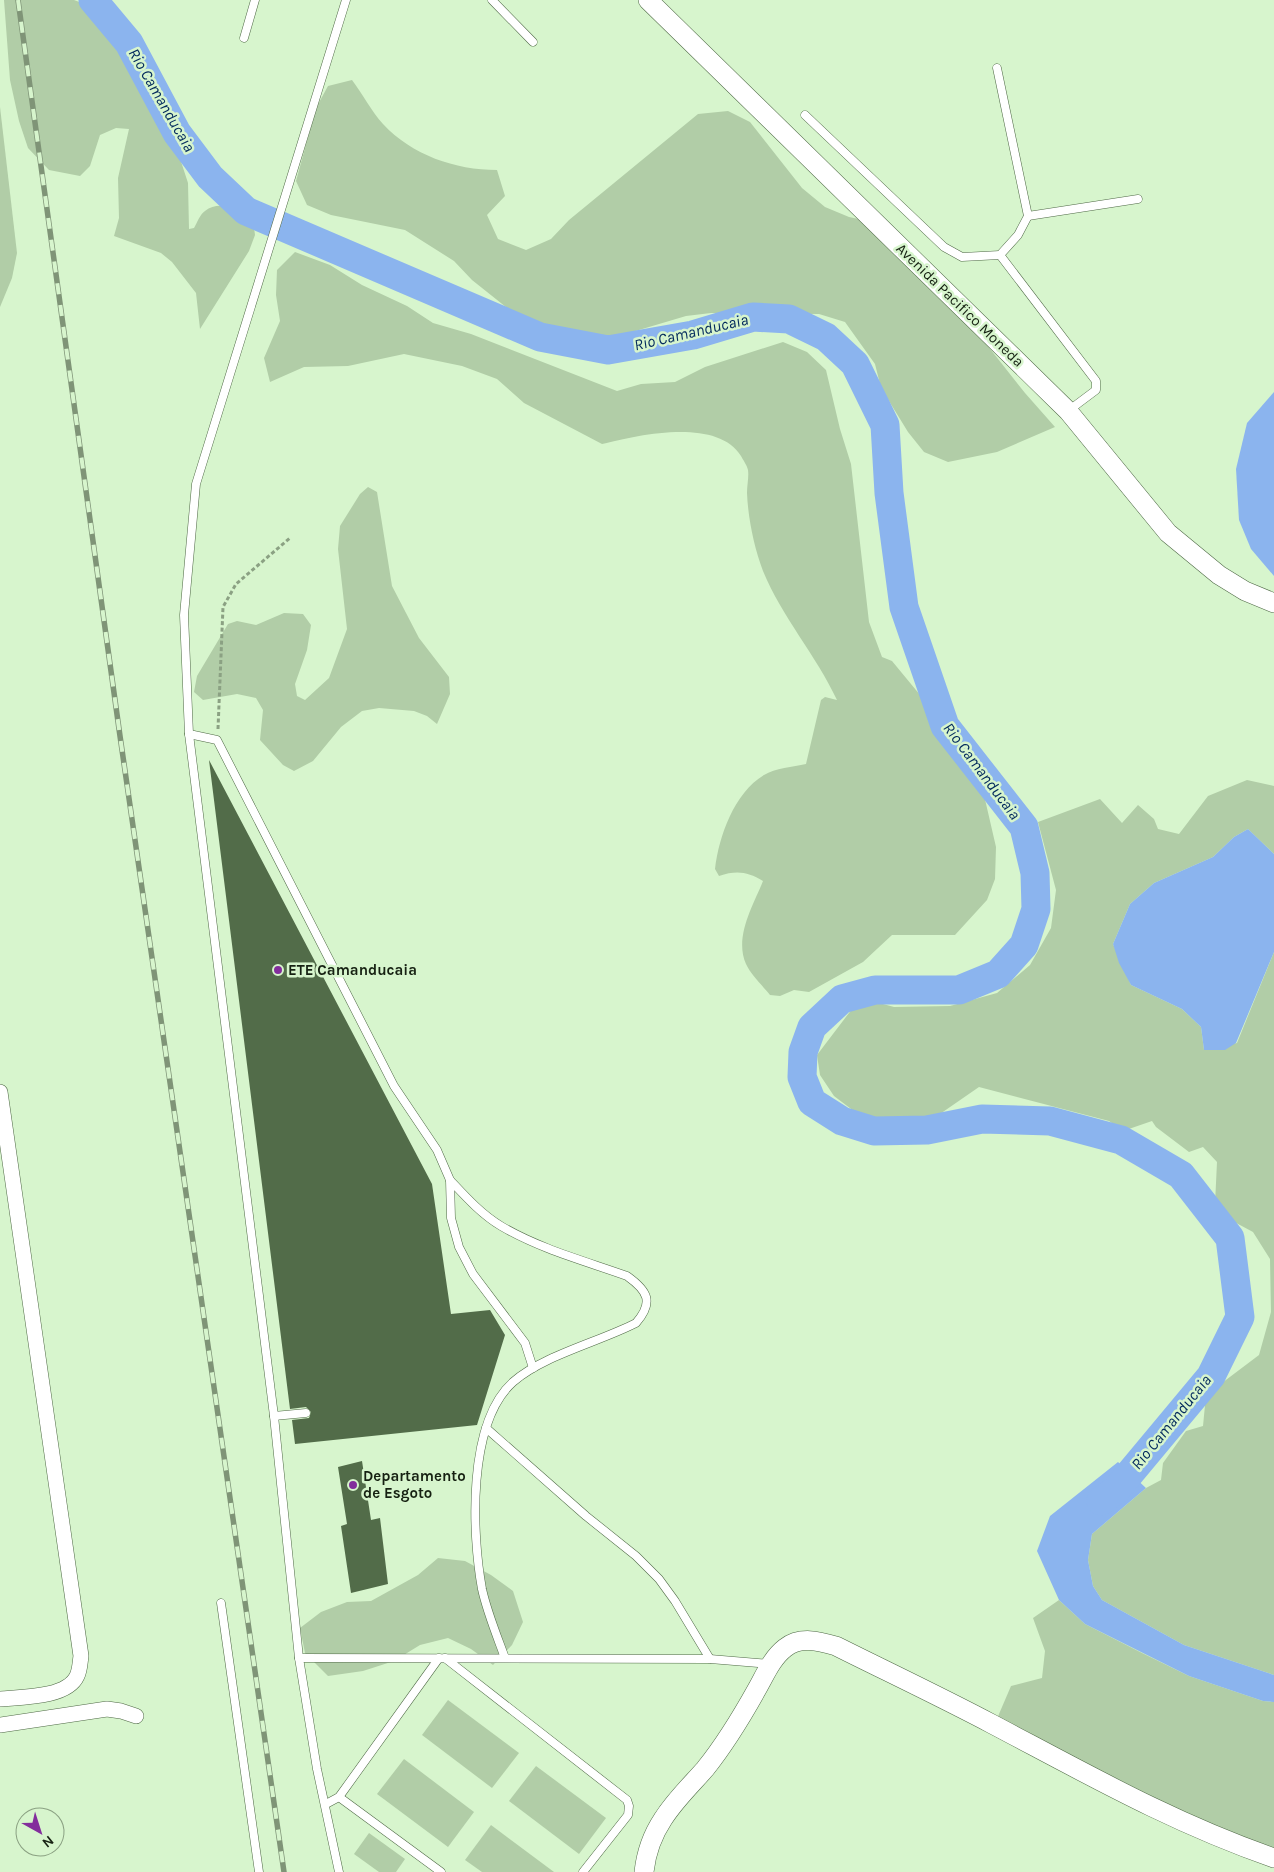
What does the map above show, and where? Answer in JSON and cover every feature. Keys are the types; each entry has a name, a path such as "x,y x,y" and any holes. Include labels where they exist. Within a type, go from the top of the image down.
{"street":[{"name":"Avenida Pacifico Moneda","path":"648,0 1068,411 1168,534 1219,575 1245,591 1274,603"},
{"path":"0,1092 81,1656 77,1676 66,1688 47,1694 0,1699"},
{"path":"644,1872 652,1842 663,1819 706,1767 732,1731 771,1664 785,1648 796,1642 820,1641 836,1646 993,1725 1136,1801 1236,1844 1274,1858"},
{"path":"0,1725 107,1709 136,1716"}],"lane":[{"path":"244,38 255,0"},
{"path":"339,1872 317,1768 298,1658 274,1416 189,734 184,615 196,484 261,269 346,0"},
{"path":"492,0 533,42"},
{"path":"805,115 944,247 962,257 1000,255 1018,235 1028,216 997,68"},
{"path":"1028,216 1138,199"},
{"path":"1000,255 1096,380 1096,390 1068,411"},
{"path":"189,734 217,740 394,1086 428,1134 450,1180 473,1204 500,1226 534,1243 627,1276 640,1285 647,1298 646,1311 636,1323 532,1368 512,1383 502,1396 486,1428 475,1488 475,1548 483,1592 504,1658"},
{"path":"450,1180 451,1218 459,1247 473,1274 525,1343 532,1368"},
{"path":"274,1416 306,1413"},
{"path":"486,1428 586,1516 636,1556 659,1579 675,1601 710,1659"},
{"path":"222,1603 259,1872"},
{"path":"298,1658 710,1659 771,1664"},
{"path":"326,1804 339,1797 442,1658"},
{"path":"442,1658 627,1800 629,1806 628,1815 583,1872"},
{"path":"339,1797 441,1872"}],"path":[{"path":"217,740 223,607 236,584 290,538"}],"green space":[{"path":"4,0 74,0 90,6 107,38 133,70 171,131 188,183 189,229 194,228 203,212 217,206 230,207 253,220 255,235 249,251 200,329 196,293 172,262 161,253 114,236 119,218 118,178 129,129 116,128 100,135 90,166 80,176 49,170 28,148 19,121 10,80"},
{"path":"352,80 383,124 407,144 435,159 450,164 497,170 505,196 487,215 498,239 526,250 551,239 569,220 698,114 728,111 750,122 802,188 825,207 849,217 873,222 967,315 987,345 1055,427 997,452 948,462 924,452 908,432 881,388 875,364 845,322 819,314 711,313 686,316 612,338 587,337 538,327 516,315 472,280 454,261 405,230 331,215 307,205 296,181 316,108 328,86"},
{"path":"0,107 17,253 12,278 0,307"},
{"path":"295,252 330,265 362,285 407,306 433,323 471,334 617,391 641,384 675,382 705,367 783,342 807,352 826,370 840,429 851,464 869,622 882,657 892,661 944,724 984,795 996,847 995,879 987,900 955,935 892,935 863,962 809,992 794,990 780,996 770,995 746,964 743,954 743,932 763,881 742,873 719,876 715,869 724,830 736,804 753,783 773,771 806,764 821,700 825,697 837,700 829,683 780,604 763,571 750,522 747,493 748,470 741,456 730,444 714,436 676,432 602,444 524,403 497,379 462,366 404,354 348,366 304,367 270,382 264,358 280,321 276,295 277,270"},
{"path":"368,487 377,492 392,586 419,638 449,677 450,694 437,724 427,716 414,711 379,708 362,711 341,727 313,761 294,771 283,765 260,740 263,710 256,698 237,694 203,700 194,692 197,676 228,624 237,621 256,625 284,613 303,614 311,625 307,650 295,684 297,696 305,700 329,678 347,629 338,549 340,526 360,494"},
{"path":"1247,780 1274,786 1274,854 1248,829 1234,837 1213,857 1154,883 1130,904 1113,944 1131,985 1182,1009 1201,1027 1204,1050 1237,1043 1274,952 1274,1675 1184,1645 1102,1600 1093,1586 1088,1560 1092,1534 1146,1488 1161,1480 1163,1463 1186,1431 1203,1426 1206,1395 1259,1355 1271,1312 1270,1259 1253,1232 1225,1217 1215,1204 1217,1162 1203,1147 1189,1152 1156,1127 1152,1121 1123,1131 1109,1121 979,1087 924,1125 898,1125 863,1118 834,1096 820,1075 817,1055 852,1009 872,1001 894,1007 950,1006 997,993 1030,965 1051,928 1056,890 1038,822 1100,799 1122,823 1138,805 1154,819 1158,829 1179,834 1208,796"},
{"path":"438,1558 465,1561 491,1575 513,1591 523,1622 512,1645 493,1665 471,1649 448,1638 420,1645 394,1661 363,1671 328,1676 305,1653 300,1628 321,1612 347,1602 371,1601 418,1575"},
{"path":"1059,1600 1085,1624 1189,1676 1263,1701 1274,1702 1274,1853 1237,1840 996,1721 1011,1686 1042,1678 1045,1651 1033,1618"},
{"path":"448,1700 519,1753 492,1788 422,1735"},
{"path":"404,1759 474,1812 448,1847 377,1794"},
{"path":"536,1766 606,1818 579,1854 509,1801"},
{"path":"491,1825 554,1872 482,1872 465,1860"},
{"path":"369,1833 405,1859 396,1872 379,1872 354,1854"}],"water":[{"path":"1274,392 1274,576 1251,549 1239,520 1236,469 1247,423"},
{"path":"1248,829 1274,854 1274,952 1236,1043 1225,1050 1204,1050 1201,1027 1182,1009 1131,985 1119,963 1113,944 1130,904 1154,883 1213,857 1234,837"},
{"path":"1118,1462 1146,1488 1092,1534 1088,1560 1093,1586 1102,1600 1184,1645 1274,1675 1274,1702 1263,1701 1189,1676 1085,1624 1059,1600 1037,1551 1050,1516"}],"building":[{"name":"ETE Camanducaia","path":"209,760 432,1184 451,1314 490,1310 505,1335 477,1425 295,1444 292,1420 309,1418 311,1412 306,1407 290,1409"},
{"path":"362,1461 371,1520 380,1518 388,1584 351,1593 341,1526 347,1524 338,1467"}],"waterway":[{"name":"Rio Camanducaia","path":"93,0 129,43 177,133 210,177 246,211 540,337 608,350 693,335 753,317 789,319 826,337 855,364 885,425 889,493 904,607 945,726 1024,827 1035,873 1036,909 1024,945 998,974 959,990 875,990 842,999 812,1027 803,1052 802,1077 812,1102 842,1121 874,1131 927,1130 982,1119 1050,1121 1121,1140 1181,1175 1230,1238 1240,1317 1211,1376 1116,1490 1101,1501"}],"railway":[{"path":"18,0 120,736 284,1872"}],"place":[{"name":"ETE Camanducaia","path":"278,970"},
{"name":"Departamento de Esgoto","path":"353,1485"}]}
